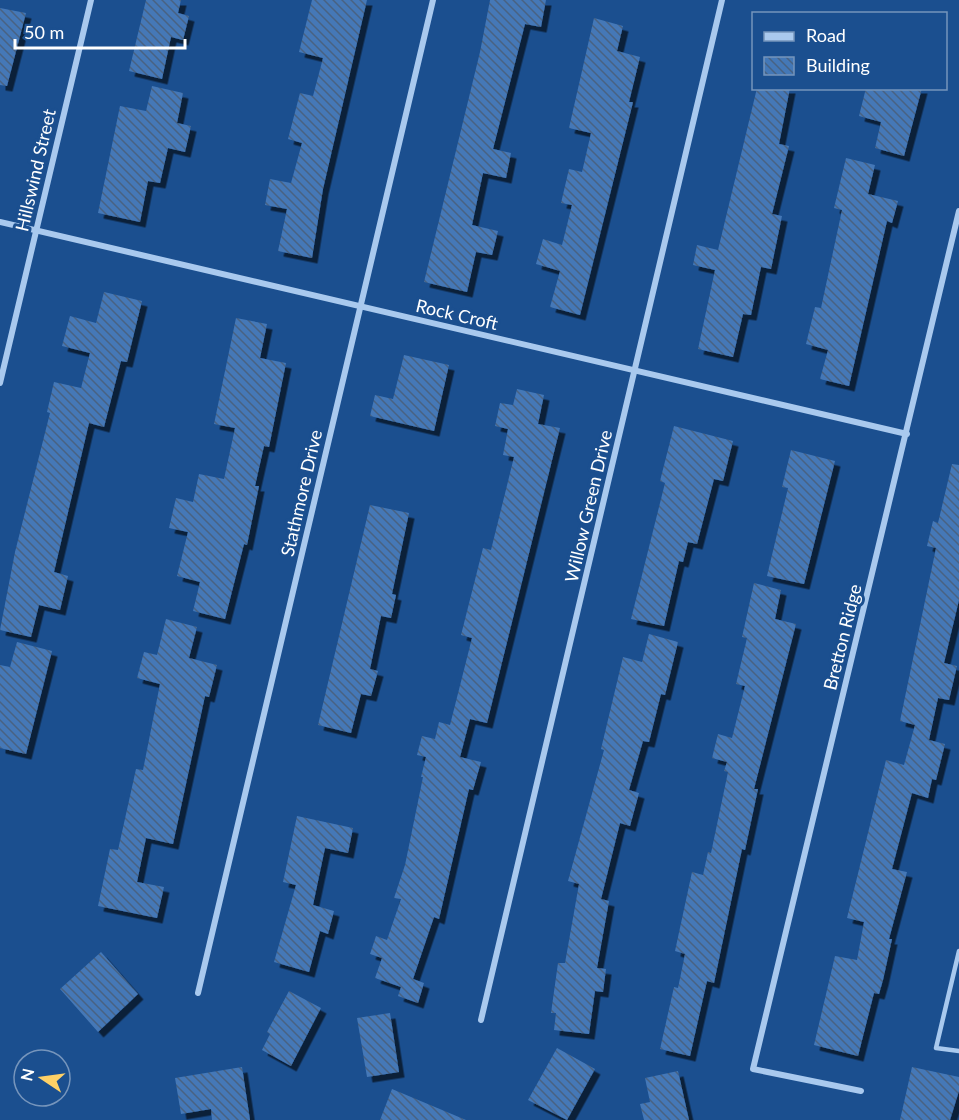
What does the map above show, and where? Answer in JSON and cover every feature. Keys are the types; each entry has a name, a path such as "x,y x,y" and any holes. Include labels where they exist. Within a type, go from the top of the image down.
{"street":[{"name":"Hillswind Street","path":"0,383 91,0"},
{"name":"Stathmore Drive","path":"198,993 433,0"},
{"name":"Willow Green Drive","path":"481,1020 722,0"},
{"name":"Bretton Ridge","path":"861,1091 753,1069 959,211"},
{"name":"Rock Croft","path":"0,222 907,434"}],"lane":[{"path":"959,951 936,1048 959,1051"}],"building":[{"path":"146,0 181,0 178,13 189,16 183,40 171,37 162,79 129,71"},
{"path":"312,0 367,0 323,189 312,258 278,251 287,209 265,205 270,179 291,183 302,143 288,139 300,93 313,96 323,58 299,52"},
{"path":"490,0 546,0 541,27 525,24 493,149 511,153 506,178 483,173 472,225 498,231 492,255 476,252 467,292 424,282 480,52"},
{"path":"0,8 26,13 7,86 0,85"},
{"path":"594,18 623,26 617,51 640,57 629,102 633,102 580,315 550,307 560,271 536,264 543,239 562,245 572,205 561,203 569,169 582,172 591,133 569,128"},
{"path":"152,86 183,93 177,123 191,126 185,152 168,148 160,183 148,181 140,222 98,213 120,106 146,111"},
{"path":"757,90 790,90 779,144 789,146 772,214 782,216 771,269 761,267 751,315 743,314 733,357 698,349 715,270 693,265 697,245 718,250"},
{"path":"866,90 921,90 904,156 875,148 881,122 859,116"},
{"path":"846,158 875,165 868,194 898,201 892,223 887,221 849,386 820,379 828,350 806,344 815,307 821,308 842,210 834,208"},
{"path":"104,292 142,301 127,362 121,361 104,427 89,423 54,572 68,576 60,610 39,605 31,637 0,630 15,552 50,413 47,412 54,382 81,388 90,353 62,346 70,316 96,323"},
{"path":"236,318 267,324 260,358 286,363 269,447 264,446 255,486 259,486 247,545 244,544 225,619 193,611 200,582 177,576 188,532 169,528 176,498 193,502 199,474 224,479 235,428 214,424"},
{"path":"404,355 449,365 434,431 370,416 375,395 393,399"},
{"path":"517,389 544,395 538,424 560,428 487,723 470,719 460,757 481,762 473,790 469,789 439,919 434,917 413,979 424,983 418,1003 398,996 401,987 375,978 382,958 370,954 376,936 387,940 401,899 394,898 405,865 423,777 421,777 426,757 417,755 422,736 435,739 439,722 450,725 472,638 461,635 483,548 491,550 514,457 503,455 508,429 495,426 500,403 513,405"},
{"path":"674,426 733,441 723,481 714,479 697,544 688,542 683,562 679,561 664,626 631,619 665,483 660,481"},
{"path":"791,450 835,461 804,584 767,576 788,488 782,487"},
{"path":"952,464 959,465 959,600 944,663 957,666 949,700 938,698 929,740 945,744 936,780 932,779 928,798 912,793 892,869 907,872 889,939 892,939 883,980 879,994 874,993 858,1056 814,1045 835,956 857,960 864,922 847,918 886,760 904,765 915,725 900,721 936,548 927,546 933,521 938,523"},
{"path":"370,505 409,513 392,594 396,595 391,618 381,616 370,669 378,671 371,696 361,694 351,733 318,725"},
{"path":"754,583 781,590 775,619 796,624 754,789 758,789 745,850 742,849 714,983 707,981 690,1056 660,1049 674,987 678,988 685,954 675,951 692,872 703,875 708,852 711,853 728,772 724,771 727,762 712,758 718,734 732,738 745,686 736,684 747,638 742,637"},
{"path":"166,619 197,627 189,658 217,665 209,697 205,696 173,844 146,838 137,882 164,887 157,918 98,906 110,849 118,850 136,769 143,770 160,684 137,678 144,652 157,655"},
{"path":"649,634 678,642 665,695 661,694 649,742 643,741 629,790 639,793 630,826 620,823 601,899 609,901 597,968 606,969 603,992 595,991 589,1034 554,1030 556,1013 551,1013 558,963 565,963 579,884 568,881 604,750 601,749 623,657 642,662"},
{"path":"17,642 52,651 26,754 0,748 0,665 10,667"},
{"path":"297,816 353,828 348,853 325,848 313,905 334,911 328,934 320,931 309,972 274,962 296,885 283,882"},
{"path":"101,952 138,994 98,1032 60,989"},
{"path":"289,991 321,1008 291,1066 262,1050 270,1034 267,1032"},
{"path":"390,1013 399,1072 367,1077 357,1018"},
{"path":"557,1048 595,1069 567,1120 528,1100"},
{"path":"242,1067 250,1120 212,1120 211,1109 181,1114 175,1078"},
{"path":"912,1067 959,1077 959,1091 950,1120 900,1120"},
{"path":"678,1071 689,1120 644,1120 640,1104 650,1102 645,1078"},
{"path":"392,1089 466,1120 380,1120"}]}
